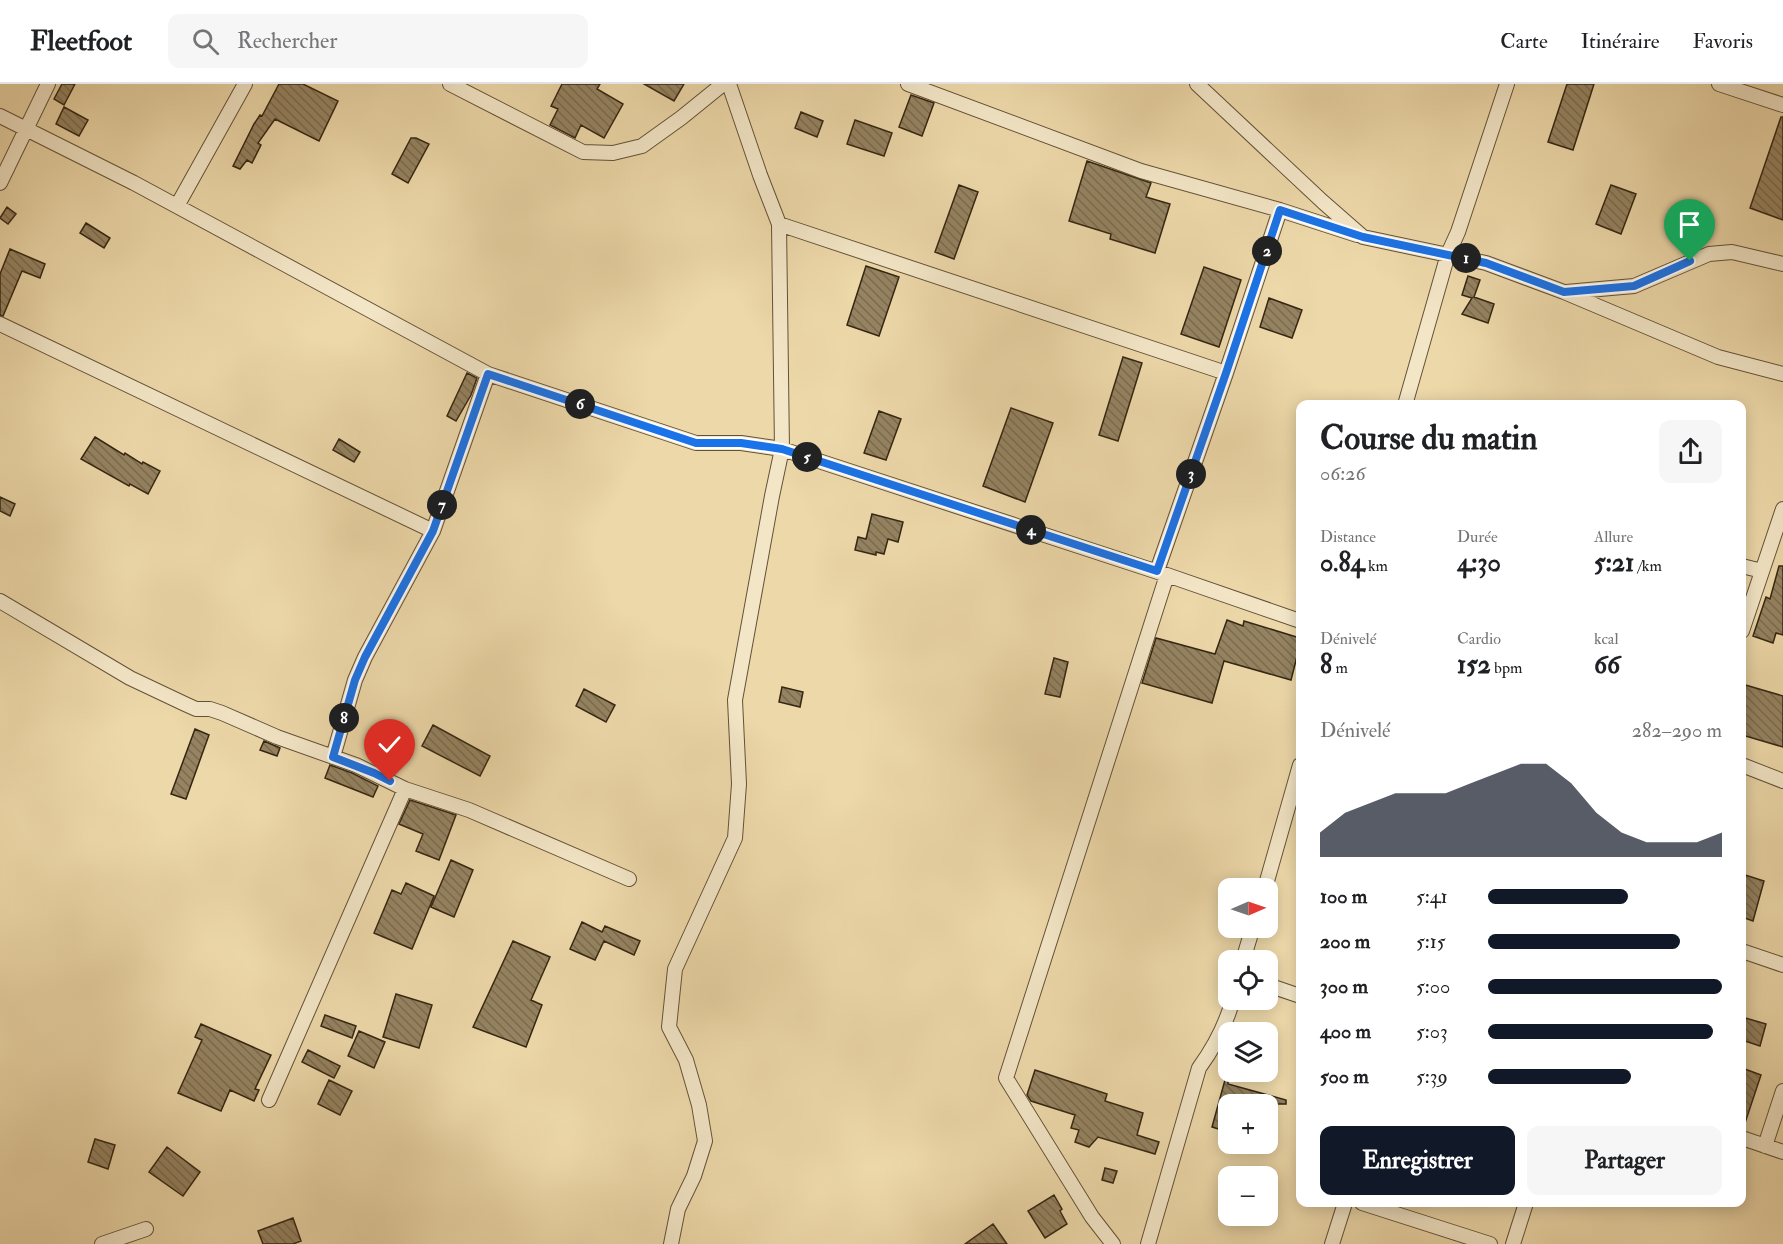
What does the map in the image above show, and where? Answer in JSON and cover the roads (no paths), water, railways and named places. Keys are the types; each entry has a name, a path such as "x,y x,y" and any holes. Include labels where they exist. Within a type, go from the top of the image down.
{"street":[{"path":"0,183 48,84"},
{"path":"177,206 245,84"},
{"path":"450,84 583,152 613,153 642,146 723,84"},
{"path":"671,1244 678,1209 694,1176 705,1141 699,1105 686,1060 669,1027 675,969 735,838 739,784 735,700 782,449 779,224 729,84"},
{"path":"908,84 1141,171 1280,210 1363,237 1486,263 1564,292 1718,357 1783,374"},
{"path":"1197,84 1363,237"},
{"path":"1406,400 1448,254 1458,232 1507,84"},
{"path":"1719,84 1783,105"},
{"path":"0,116 177,206 488,374 696,443 741,443 782,449 1162,573 1296,620"},
{"path":"1113,1244 1092,1217 1006,1078 1162,573 1280,210"},
{"path":"779,224 1226,373"},
{"path":"1564,292 1634,286 1709,254 1732,252 1783,264"},
{"path":"0,324 433,531"},
{"path":"333,757 355,680 365,657 433,531 488,374"},
{"path":"1746,619 1783,509"},
{"path":"1746,567 1762,572"},
{"path":"0,601 130,678 166,696 196,709 210,709 222,713 374,773 405,789 469,810 629,879"},
{"path":"1746,767 1783,781"},
{"path":"269,1100 405,789"},
{"path":"1269,878 1295,809"},
{"path":"1746,952 1783,965"},
{"path":"1278,988 1296,995"},
{"path":"1148,1244 1199,1068 1214,1047 1230,1010"},
{"path":"1766,1146 1783,1091"},
{"path":"1746,1139 1783,1152"},
{"path":"1332,1244 1344,1207"},
{"path":"1374,1207 1490,1244"},
{"path":"1513,1244 1525,1207"},
{"path":"102,1244 146,1229"}]}
